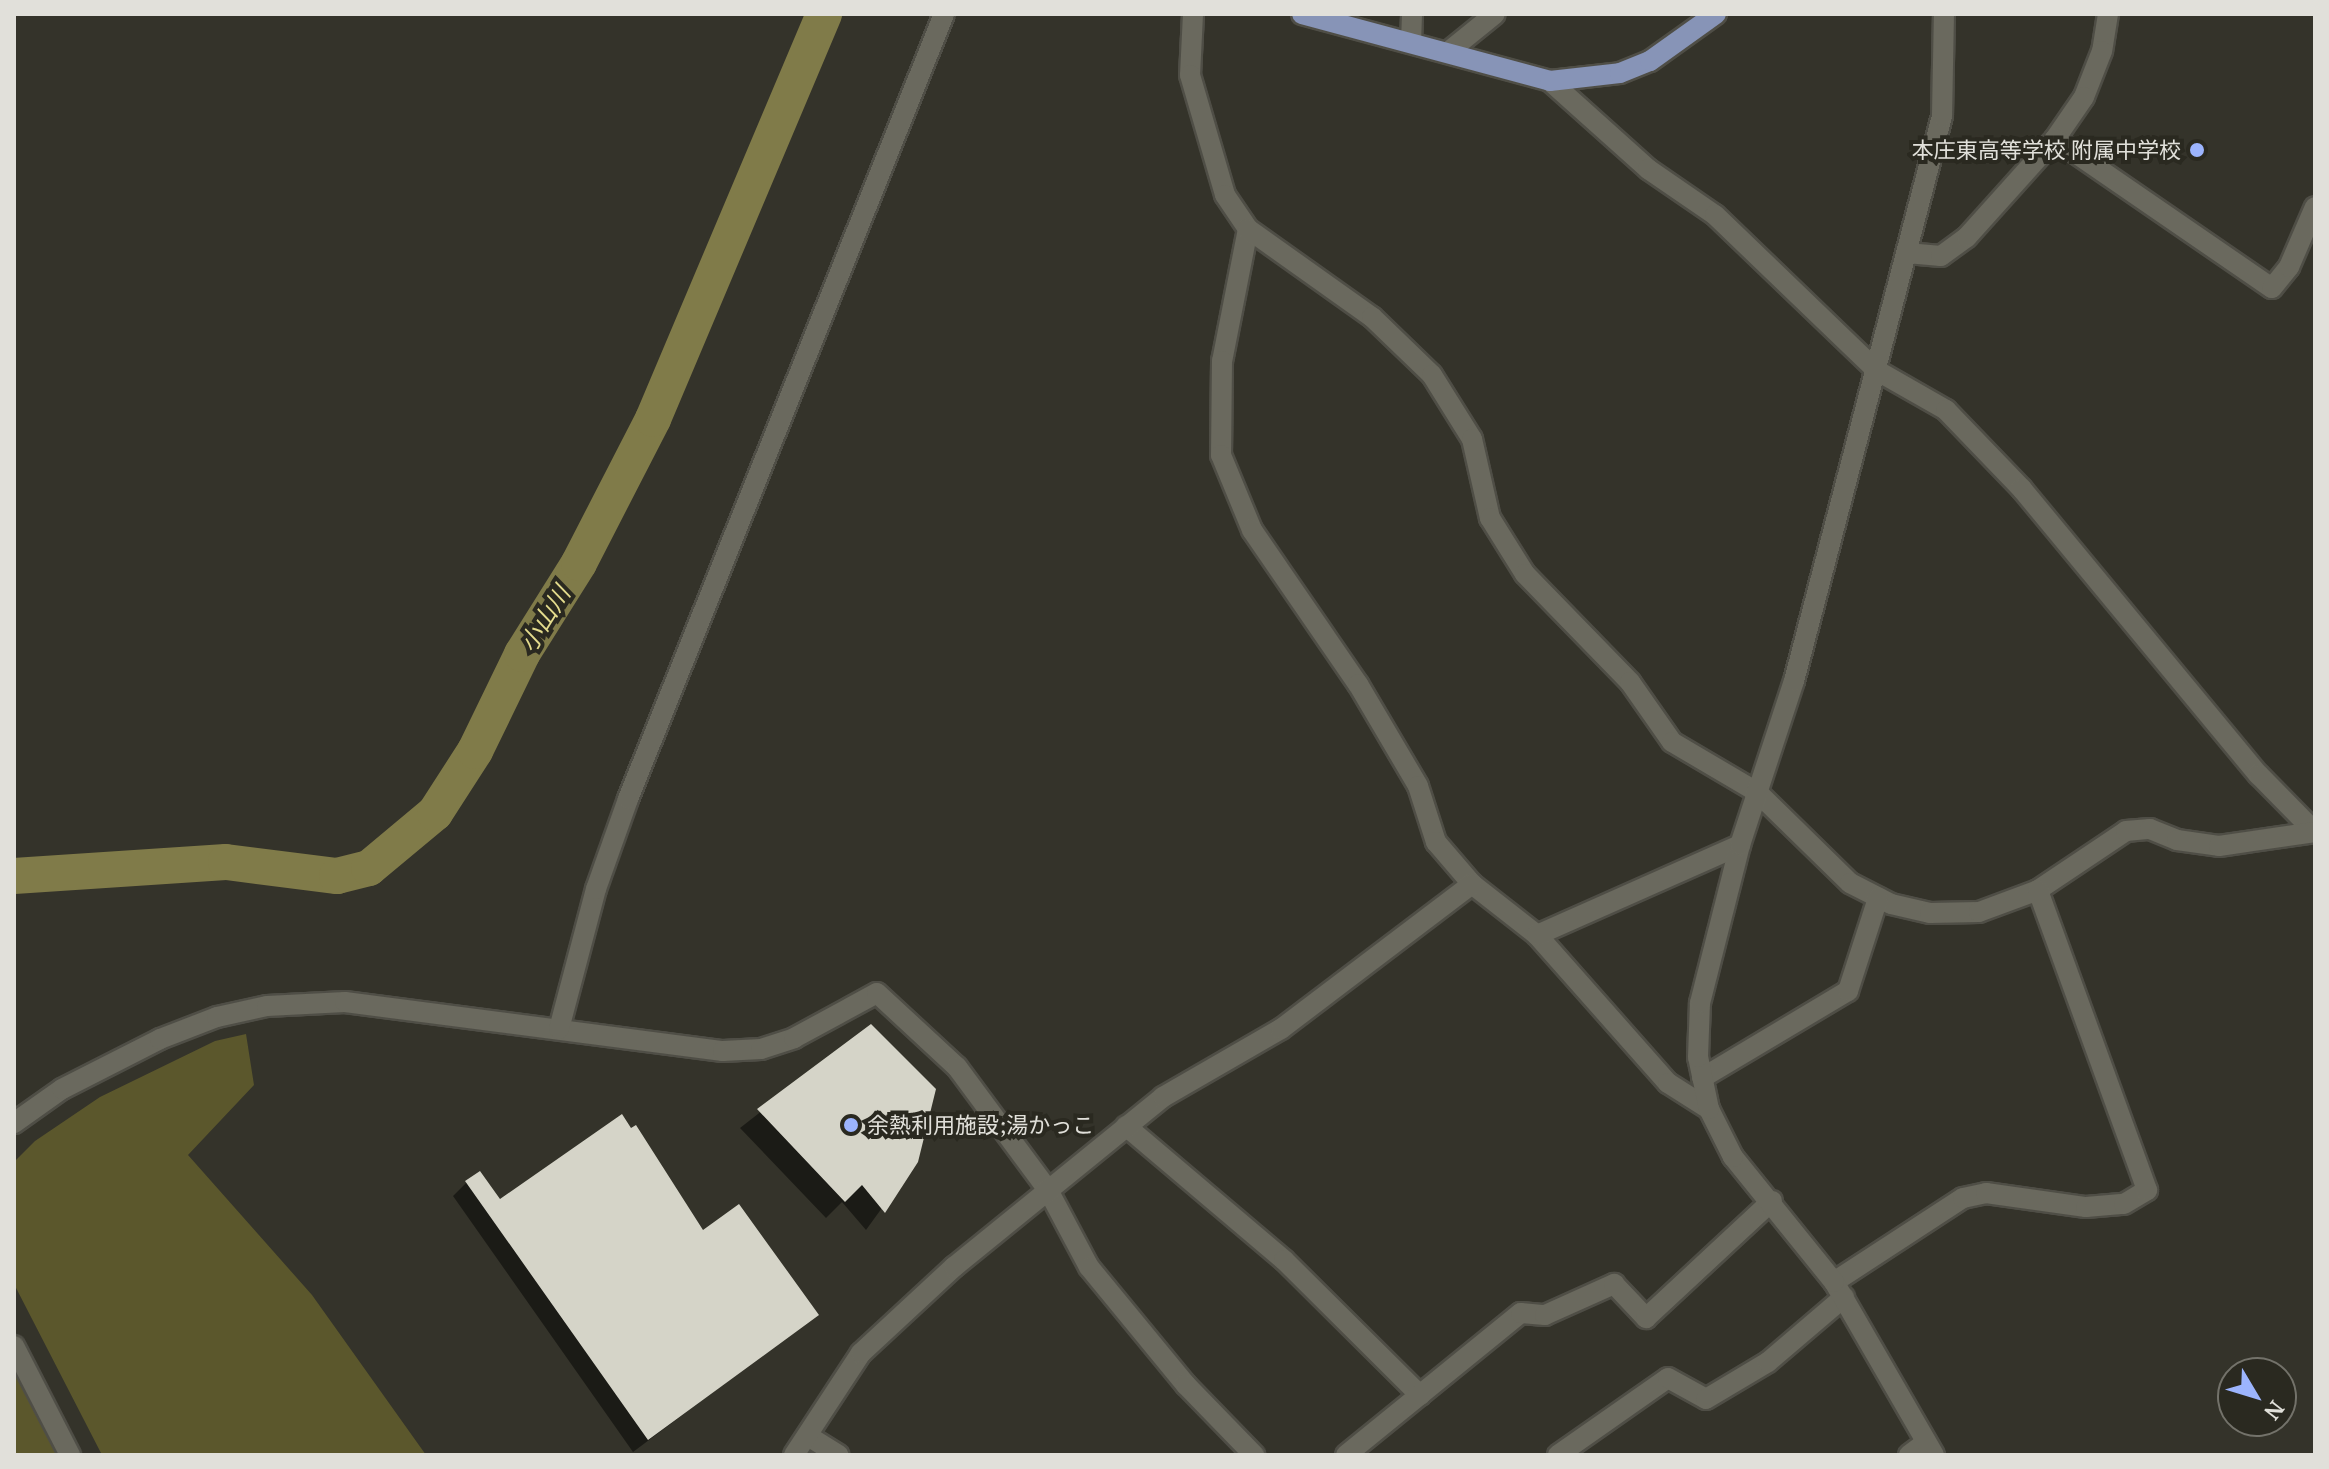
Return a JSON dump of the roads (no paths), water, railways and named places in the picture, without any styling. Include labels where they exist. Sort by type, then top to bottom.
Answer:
[{"type":"main road","points":[[1302,14],[1550,81],[1589,79],[1630,69],[1716,14]]},
{"type":"street","points":[[559,1029],[596,889],[632,786],[944,14]]},
{"type":"street","points":[[1193,14],[1190,75],[1225,195],[1248,229],[1372,317],[1432,375],[1472,439],[1490,518],[1525,574],[1630,682],[1672,742],[1757,792],[1850,883],[1878,898],[1930,913],[1979,912],[2038,890],[2126,831],[2150,829],[2177,840],[2219,846],[2315,832]]},
{"type":"street","points":[[1411,43],[1412,14]]},
{"type":"street","points":[[1448,52],[1495,14]]},
{"type":"street","points":[[1909,1455],[1930,1448],[1839,1290],[1772,1201],[1733,1157],[1709,1109],[1698,1057],[1700,1003],[1740,845],[1794,681],[1942,116],[1944,14]]},
{"type":"street","points":[[1907,253],[1941,256],[1967,237],[2055,139],[2084,97],[2102,51],[2108,14]]},
{"type":"street","points":[[1550,81],[1648,169],[1715,215],[1876,370],[1946,410],[2011,478],[2259,775],[2315,832]]},
{"type":"street","points":[[2055,139],[2272,288],[2289,267],[2315,207]]},
{"type":"street","points":[[1248,229],[1222,361],[1221,455],[1252,530],[1358,684],[1418,786],[1436,842],[1472,884],[1537,935],[1668,1083],[1709,1109]]},
{"type":"street","points":[[1537,935],[1740,845]]},
{"type":"street","points":[[794,1455],[861,1353],[1048,1190],[1186,1082],[1281,1029],[1472,884]]},
{"type":"street","points":[[1558,1455],[1668,1378],[1706,1399],[1768,1362],[1839,1290],[1963,1198],[1986,1193],[2086,1207],[2124,1204],[2147,1190],[2038,890]]},
{"type":"street","points":[[1702,1078],[1848,991],[1878,898]]},
{"type":"street","points":[[14,1123],[62,1089],[136,1050],[217,1017],[267,1006],[345,1002],[559,1029],[651,1045],[761,1049],[794,1038],[877,993],[951,1060],[1048,1190],[1089,1267],[1186,1385],[1254,1455]]},
{"type":"street","points":[[1126,1126],[1284,1260],[1420,1395]]},
{"type":"street","points":[[1346,1455],[1521,1313],[1545,1315],[1614,1284],[1646,1318],[1772,1201]]},
{"type":"street","points":[[14,1346],[70,1455]]},
{"type":"street","points":[[808,1436],[838,1455]]},
{"type":"waterway","name":"小山川","points":[[14,876],[226,862],[337,876],[369,868],[435,813],[475,751],[522,654],[579,563],[653,419],[824,14]]},
{"type":"place","name":"本庄東高等学校 附属中学校","points":[[2197,150]]},
{"type":"place","name":"余熱利用施設;湯かっこ","points":[[851,1125]]}]
